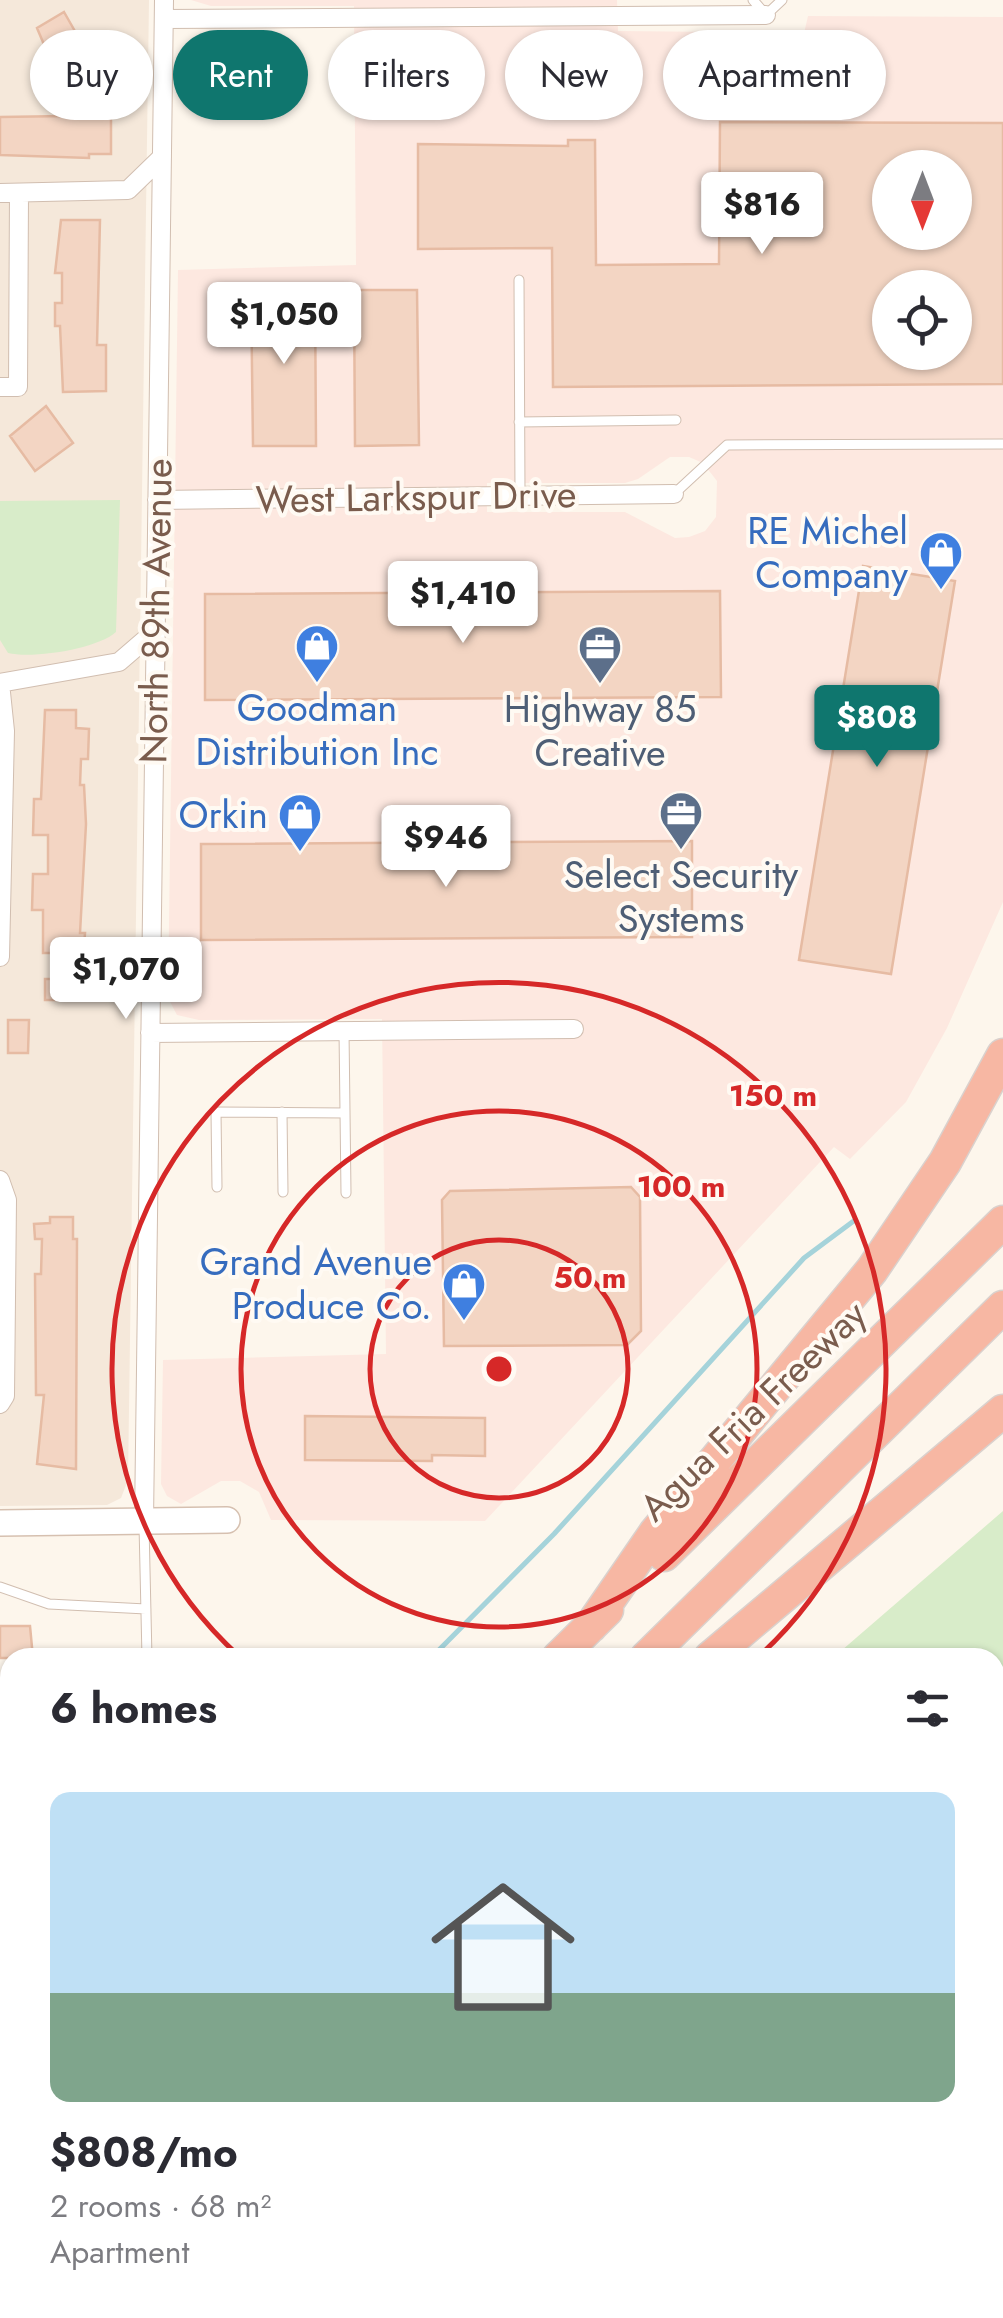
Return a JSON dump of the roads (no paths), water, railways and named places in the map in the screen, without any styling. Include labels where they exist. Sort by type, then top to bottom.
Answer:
[{"type":"highway","points":[[591,1626],[655,1533],[872,1270],[944,1162],[1003,1055]]},
{"type":"highway","name":"Agua Fria Freeway","points":[[568,1648],[1003,1222]]},
{"type":"highway","points":[[656,1648],[1003,1307]]},
{"type":"highway","points":[[722,1648],[1003,1410]]},
{"type":"street","points":[[164,10],[612,8],[766,16]]},
{"type":"street","name":"North 89th Avenue","points":[[144,1521],[164,10]]},
{"type":"street","points":[[9,387],[9,193],[128,190],[162,157]]},
{"type":"street","name":"West Larkspur Drive","points":[[157,500],[674,494]]},
{"type":"street","points":[[0,957],[5,731],[0,683],[119,662],[156,631]]},
{"type":"street","points":[[150,1033],[574,1028]]},
{"type":"street","points":[[0,1404],[5,1396],[7,1200],[1,1181]]},
{"type":"street","points":[[0,1524],[227,1520]]},
{"type":"lane","points":[[753,0],[766,16],[782,0]]},
{"type":"lane","points":[[518,280],[520,494]]},
{"type":"lane","points":[[519,422],[676,420]]},
{"type":"lane","points":[[674,494],[727,445],[1003,444]]},
{"type":"lane","points":[[344,1031],[346,1193]]},
{"type":"lane","points":[[217,1188],[216,1112],[345,1112]]},
{"type":"lane","points":[[282,1112],[283,1192]]},
{"type":"lane","points":[[144,1521],[148,1648]]},
{"type":"lane","points":[[0,1586],[49,1604],[146,1609]]},
{"type":"waterway","points":[[441,1648],[554,1534],[804,1258],[855,1220]]},
{"type":"place","name":"RE Michel Company","points":[[941,591]]},
{"type":"place","name":"Goodman Distribution Inc","points":[[317,684]]},
{"type":"place","name":"Highway 85 Creative","points":[[600,685]]},
{"type":"place","name":"Select Security Systems","points":[[681,851]]},
{"type":"place","name":"Orkin","points":[[300,853]]},
{"type":"place","name":"Grand Avenue Produce Co.","points":[[464,1322]]}]
